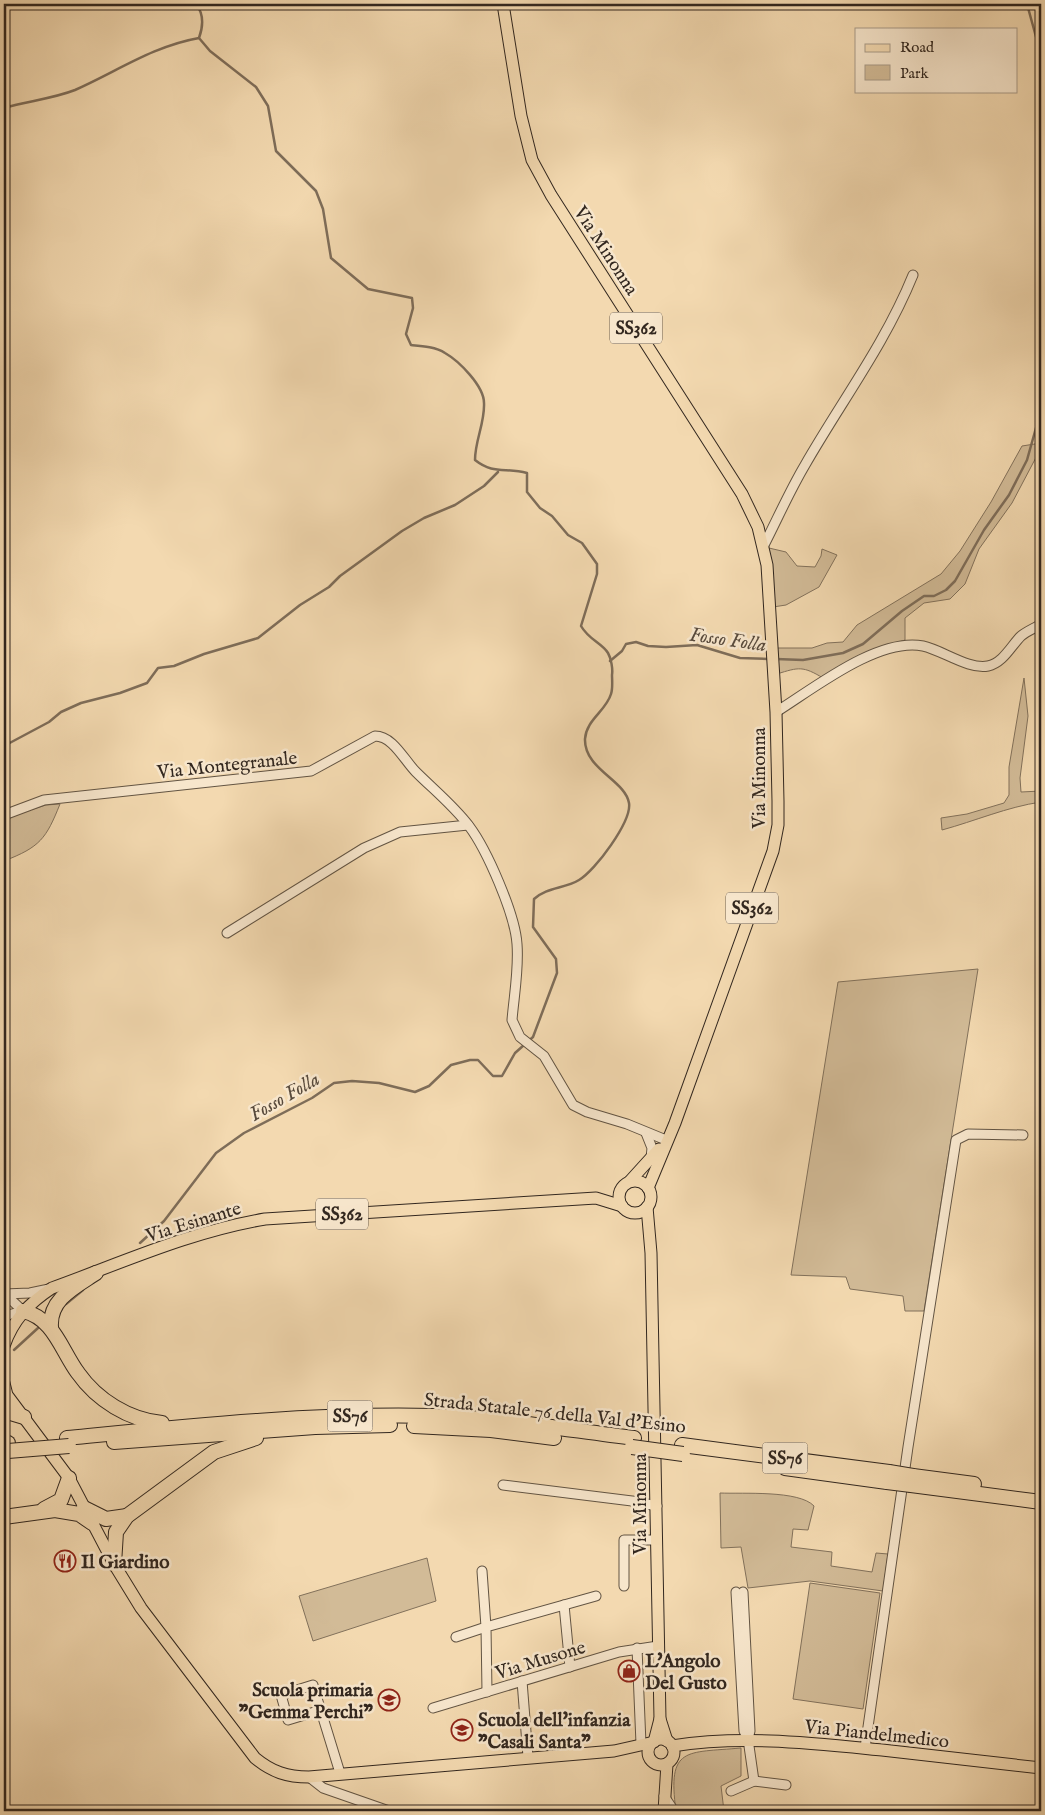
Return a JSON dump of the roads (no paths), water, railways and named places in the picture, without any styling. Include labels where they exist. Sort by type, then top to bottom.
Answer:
[{"type":"highway","points":[[51,1327],[50,1316],[56,1303],[65,1293],[96,1273]]},
{"type":"highway","points":[[23,1312],[33,1314],[51,1327],[79,1375],[112,1405],[125,1414],[150,1422],[190,1426]]},
{"type":"highway","points":[[4,1411],[24,1417]]},
{"type":"highway","name":"Strada Statale 76 della Val d'Esino","points":[[68,1442],[190,1426],[317,1416],[436,1416],[491,1420],[633,1443]]},
{"type":"highway","points":[[114,1564],[116,1532],[126,1516],[200,1461],[229,1446],[289,1432],[380,1425]]},
{"type":"highway","name":"Strada Statale 76 della Val d'Esino","points":[[6,1447],[315,1427],[380,1425],[491,1430],[633,1443],[912,1480],[1041,1492]]},
{"type":"highway","points":[[41,1510],[61,1500],[69,1478]]},
{"type":"highway","name":"Strada Statale 76 della Val d'Esino","points":[[912,1480],[1041,1502]]},
{"type":"highway","points":[[84,1508],[106,1519],[126,1516]]},
{"type":"highway","points":[[4,1517],[41,1510],[55,1510],[79,1514],[92,1523]]},
{"type":"main road","name":"Via Minonna","points":[[503,4],[521,116],[532,160],[551,195],[742,494],[758,527],[767,565],[776,712],[778,825],[773,851],[648,1188]]},
{"type":"main road","name":"Via Minonna","points":[[626,1183],[666,1140]]},
{"type":"main road","points":[[622,1206],[618,1198],[626,1183],[640,1182],[648,1188]]},
{"type":"main road","name":"Via Esinante","points":[[596,1198],[626,1183]]},
{"type":"main road","name":"SS362","points":[[647,1207],[651,1198],[648,1188]]},
{"type":"main road","name":"Via Esinante","points":[[23,1312],[34,1299],[52,1288],[190,1236],[226,1226],[265,1219],[596,1198],[622,1206]]},
{"type":"main road","name":"SS362","points":[[622,1206],[632,1213]]},
{"type":"main road","name":"Via Minonna","points":[[647,1207],[651,1253],[660,1719],[670,1752],[664,1796],[664,1811]]},
{"type":"main road","points":[[632,1213],[647,1207]]},
{"type":"main road","points":[[632,1213],[648,1229]]},
{"type":"main road","name":"SS362","points":[[4,1346],[12,1326],[23,1312]]},
{"type":"main road","points":[[4,1383],[7,1395],[69,1478],[114,1564],[141,1608],[255,1758],[278,1773],[310,1777],[614,1751],[635,1752],[653,1762],[670,1752],[660,1740],[614,1751]]},
{"type":"main road","name":"Via Minonna","points":[[660,1719],[654,1742],[648,1750],[664,1796]]},
{"type":"main road","name":"Via Piandelmedico","points":[[670,1752],[709,1740],[748,1739],[865,1748],[1041,1768]]},
{"type":"street","points":[[763,547],[806,463],[876,351],[903,301],[913,276]]},
{"type":"street","points":[[776,712],[866,657],[885,648],[922,646],[973,665],[987,667],[997,662],[1023,634],[1041,624]]},
{"type":"street","name":"Via Montegranale","points":[[4,815],[44,800],[311,771],[375,736],[381,736],[389,740],[468,825],[480,843],[513,920],[517,945],[512,1020],[516,1031],[544,1056],[573,1105],[587,1112],[627,1124],[666,1140]]},
{"type":"street","points":[[227,933],[364,848],[381,840],[400,832],[468,825]]},
{"type":"street","points":[[646,1133],[652,1148],[651,1158]]},
{"type":"street","points":[[865,1748],[908,1447],[956,1140],[968,1134],[1023,1135]]},
{"type":"street","points":[[5,1294],[52,1288]]},
{"type":"street","points":[[5,1294],[23,1312]]},
{"type":"street","points":[[4,1314],[23,1312]]},
{"type":"street","points":[[502,1485],[632,1501],[657,1506]]},
{"type":"street","points":[[624,1586],[624,1540],[657,1540]]},
{"type":"street","points":[[482,1571],[486,1627],[487,1692]]},
{"type":"street","points":[[740,1592],[750,1731],[748,1739],[754,1781]]},
{"type":"street","points":[[456,1637],[596,1596]]},
{"type":"street","points":[[564,1605],[570,1667]]},
{"type":"street","name":"Via Musone","points":[[433,1708],[637,1648],[658,1646]]},
{"type":"street","points":[[637,1648],[641,1744]]},
{"type":"street","points":[[522,1681],[528,1757]]},
{"type":"street","points":[[321,1710],[288,1720],[281,1694],[313,1685],[321,1710],[340,1773]]},
{"type":"street","points":[[310,1777],[323,1788],[390,1811]]},
{"type":"street","points":[[731,1791],[754,1781],[786,1785]]},
{"type":"street","points":[[664,1796],[674,1811]]},
{"type":"waterway","name":"Fosso Folla","points":[[140,1243],[164,1221],[216,1153],[244,1133],[312,1098],[334,1083],[352,1081],[379,1083],[415,1092],[429,1086],[451,1065],[470,1060],[478,1060],[493,1076],[502,1076],[515,1053],[533,1037],[557,973],[556,959],[533,927],[534,899],[544,892],[579,880],[594,867],[619,833],[625,821],[629,803],[626,795],[597,766],[586,749],[586,732],[592,721],[605,706],[612,687],[612,667],[608,653],[581,626],[597,574],[597,564],[582,543],[568,535],[552,516],[540,508],[527,492],[527,473],[488,468],[475,460],[484,410],[483,396],[480,389],[470,375],[445,353],[433,348],[411,345],[406,334],[413,308],[412,298],[368,289],[331,258],[323,209],[316,191],[276,151],[268,106],[256,87],[210,51],[199,38],[202,21],[196,4]]},
{"type":"waterway","points":[[1027,4],[1041,55]]},
{"type":"waterway","points":[[4,108],[75,90],[150,53],[199,38]]},
{"type":"waterway","name":"Fosso Folla","points":[[776,659],[803,660],[843,653],[863,644],[902,611],[924,596],[934,596],[946,590],[955,581],[984,530],[1009,495],[1027,460],[1041,410]]},
{"type":"waterway","points":[[4,746],[49,722],[61,712],[81,703],[120,693],[147,683],[158,668],[174,666],[204,654],[258,638],[402,531],[424,518],[455,505],[484,486],[498,472]]},
{"type":"waterway","name":"Fosso Folla","points":[[610,661],[622,651],[626,644],[636,642],[648,646],[666,647],[697,645],[740,658],[770,659]]},
{"type":"waterway","points":[[66,1304],[83,1290]]},
{"type":"waterway","points":[[14,1350],[38,1328]]},
{"type":"place","name":"Il Giardino","points":[[65,1561]]},
{"type":"place","name":"L'Angolo Del Gusto","points":[[629,1671]]},
{"type":"place","name":"Scuola primaria \"Gemma Perchi\"","points":[[389,1700]]},
{"type":"place","name":"Scuola dell'infanzia \"Casali Santa\"","points":[[462,1730]]}]
